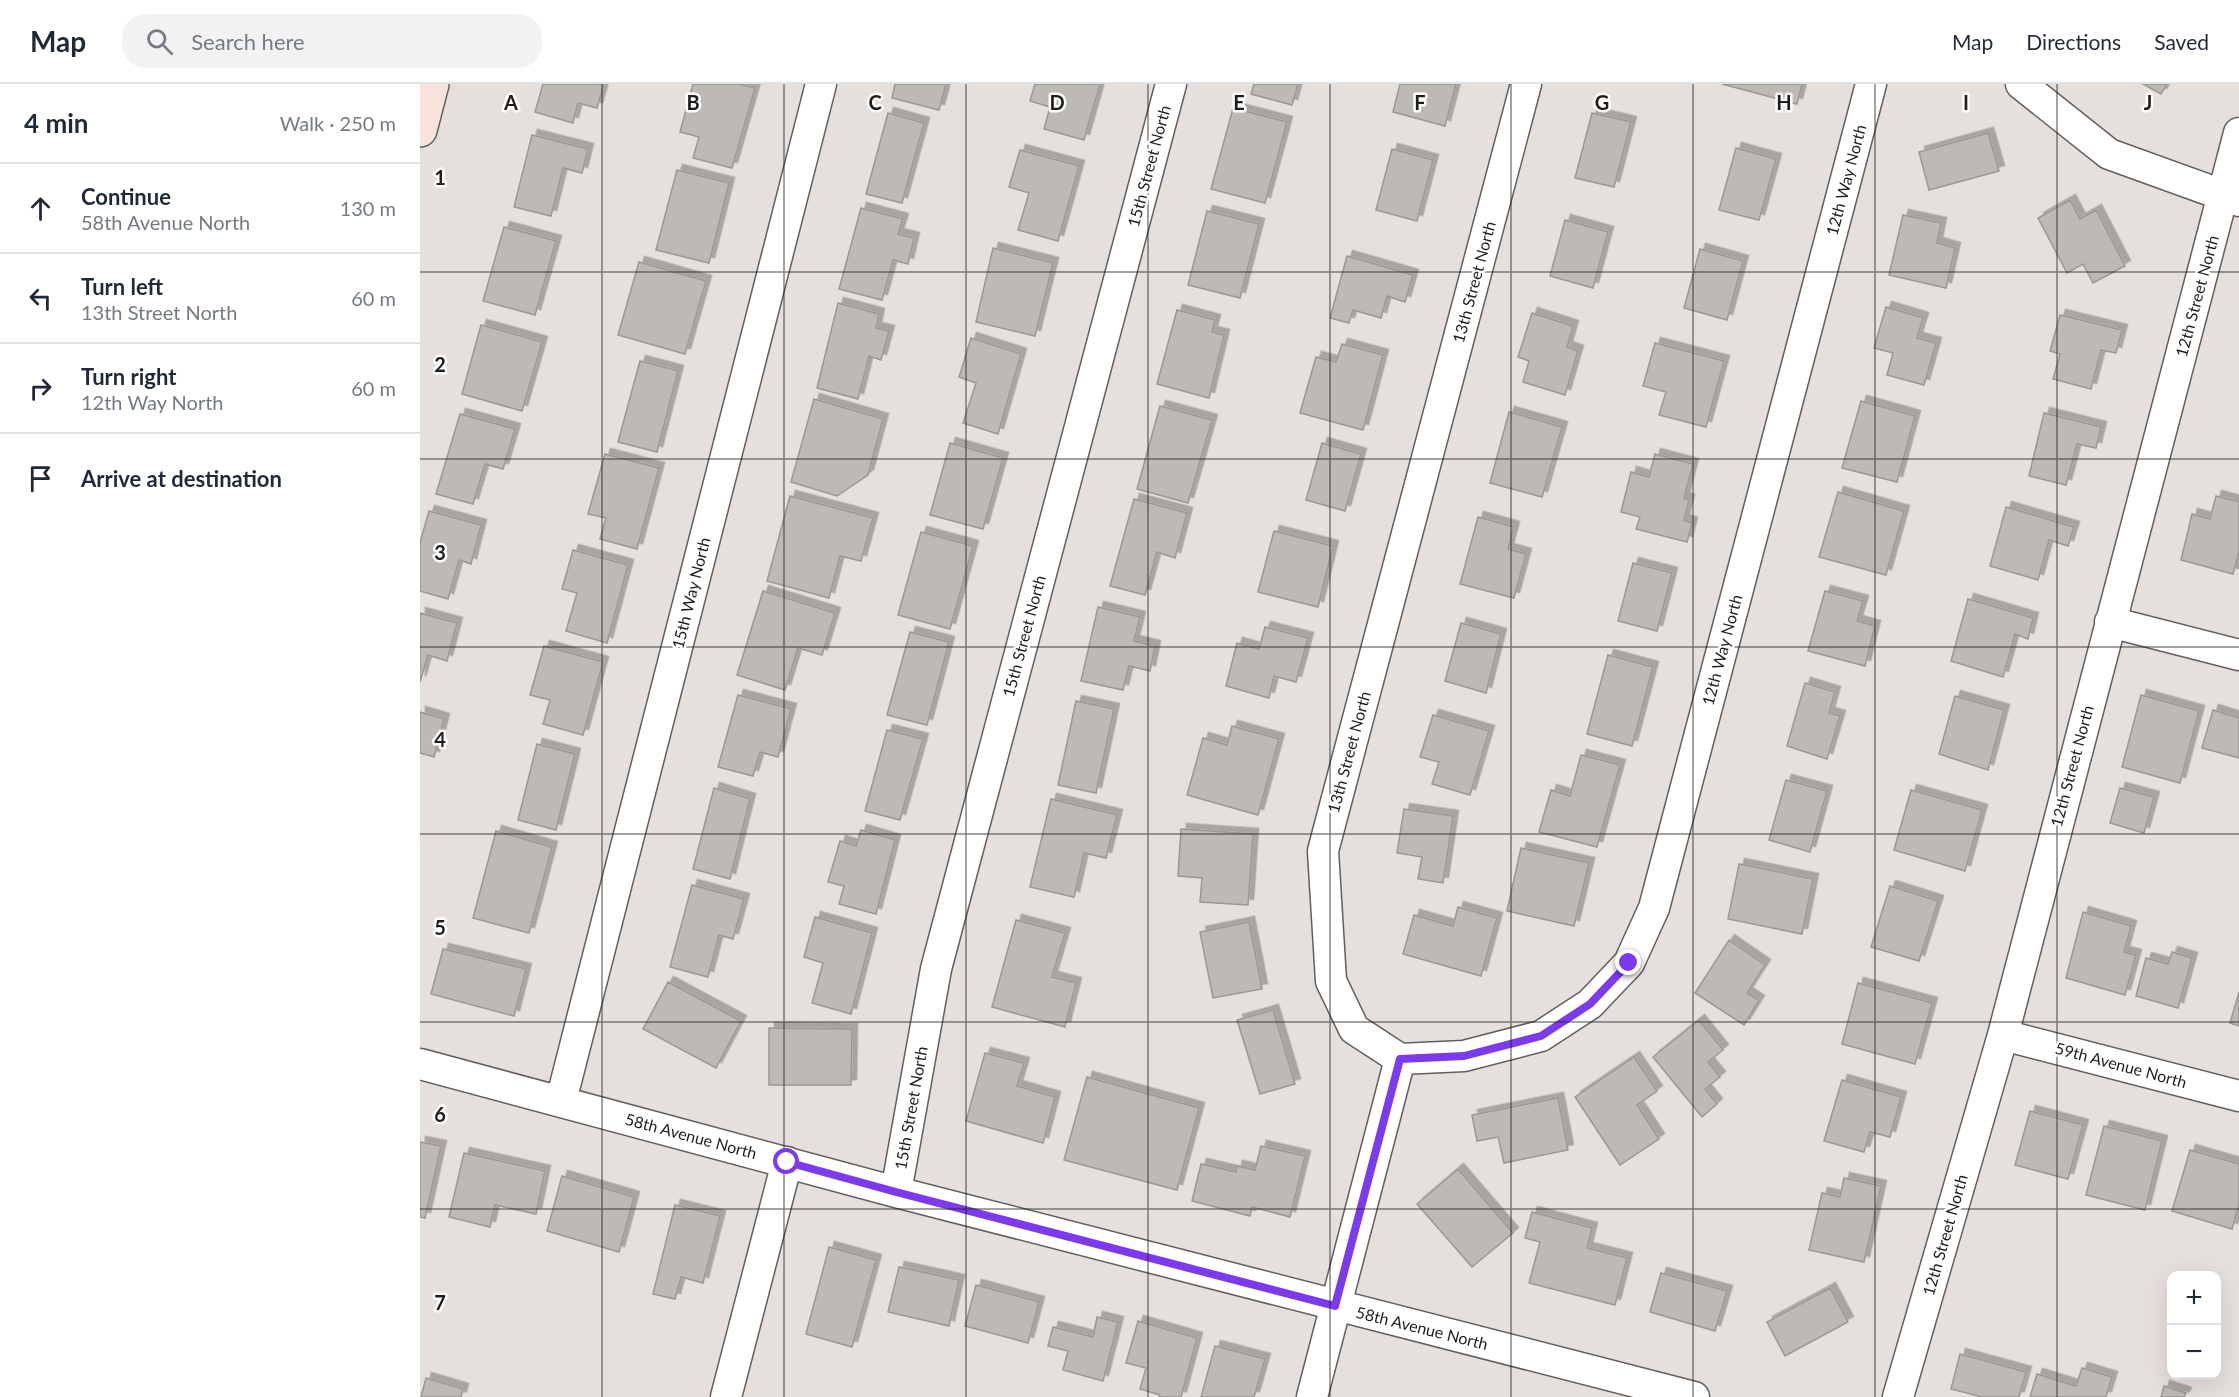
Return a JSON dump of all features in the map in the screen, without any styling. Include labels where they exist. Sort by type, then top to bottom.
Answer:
[{"type":"street","points":[[420,130],[432,84]]},
{"type":"street","name":"15th Way North","points":[[561,1101],[821,84]]},
{"type":"street","name":"15th Street North","points":[[896,1192],[936,969],[1171,84]]},
{"type":"street","name":"13th Street North","points":[[1400,1059],[1354,1029],[1331,981],[1323,851],[1526,84]]},
{"type":"street","name":"12th Way North","points":[[1400,1059],[1464,1056],[1541,1036],[1590,1004],[1629,963],[1654,908],[1872,84]]},
{"type":"street","points":[[2021,84],[2109,154],[2231,199]]},
{"type":"street","name":"12th Street North","points":[[1898,1397],[2003,1035],[2110,622],[2231,199],[2239,133]]},
{"type":"street","points":[[2110,622],[2239,655]]},
{"type":"street","name":"59th Avenue North","points":[[2003,1035],[2239,1096]]},
{"type":"street","points":[[1312,1397],[1400,1059]]},
{"type":"street","name":"58th Avenue North","points":[[420,1064],[896,1192],[1694,1397]]},
{"type":"street","points":[[726,1397],[787,1162]]},
{"type":"building","points":[[543,84],[604,84],[597,108],[578,103],[573,123],[535,112]]},
{"type":"building","points":[[693,84],[739,84],[755,88],[732,168],[693,158],[699,137],[680,132]]},
{"type":"building","points":[[895,84],[946,84],[939,110],[892,98]]},
{"type":"building","points":[[1035,84],[1100,84],[1084,140],[1044,129],[1050,107],[1030,101]]},
{"type":"building","points":[[1254,84],[1298,84],[1292,105],[1251,94]]},
{"type":"building","points":[[1400,84],[1456,84],[1445,126],[1393,112]]},
{"type":"building","points":[[1722,84],[1802,84],[1797,104]]},
{"type":"building","points":[[2143,84],[2167,84],[2161,94]]},
{"type":"building","points":[[1233,108],[1287,122],[1265,203],[1211,189]]},
{"type":"building","points":[[888,113],[924,123],[902,203],[866,194]]},
{"type":"building","points":[[1592,113],[1631,122],[1614,187],[1575,178]]},
{"type":"building","points":[[1988,133],[1999,171],[1929,190],[1919,152]]},
{"type":"building","points":[[532,135],[588,149],[582,173],[563,168],[551,216],[514,207]]},
{"type":"building","points":[[1736,148],[1776,159],[1759,220],[1719,210]]},
{"type":"building","points":[[1392,149],[1433,160],[1417,221],[1376,210]]},
{"type":"building","points":[[1020,150],[1079,166],[1058,241],[1018,230],[1029,193],[1009,187]]},
{"type":"building","points":[[677,170],[729,183],[709,263],[656,250]]},
{"type":"building","points":[[2070,200],[2080,219],[2096,210],[2125,266],[2093,283],[2083,264],[2067,273],[2038,218]]},
{"type":"building","points":[[861,208],[903,219],[898,234],[914,238],[908,264],[893,260],[882,300],[839,289]]},
{"type":"building","points":[[1207,211],[1259,224],[1240,298],[1188,285]]},
{"type":"building","points":[[1903,215],[1941,223],[1937,243],[1955,248],[1946,288],[1889,275]]},
{"type":"building","points":[[1565,220],[1608,232],[1593,288],[1550,276]]},
{"type":"building","points":[[504,227],[556,241],[535,315],[483,301]]},
{"type":"building","points":[[993,248],[1053,263],[1035,336],[976,322]]},
{"type":"building","points":[[1700,249],[1743,261],[1727,320],[1684,308]]},
{"type":"building","points":[[1347,256],[1413,275],[1405,302],[1387,296],[1381,318],[1353,310],[1349,323],[1330,318]]},
{"type":"building","points":[[639,262],[706,281],[685,354],[618,335]]},
{"type":"building","points":[[838,303],[879,314],[876,328],[889,331],[881,360],[869,356],[858,399],[817,388]]},
{"type":"building","points":[[1886,307],[1923,318],[1917,338],[1936,343],[1924,385],[1887,375],[1893,353],[1874,348]]},
{"type":"building","points":[[1177,310],[1215,320],[1212,332],[1224,335],[1209,398],[1157,384]]},
{"type":"building","points":[[1532,313],[1573,326],[1567,347],[1578,351],[1565,395],[1523,382],[1529,361],[1518,357]]},
{"type":"building","points":[[2060,315],[2122,330],[2116,353],[2101,350],[2091,389],[2053,379],[2060,354],[2050,351]]},
{"type":"building","points":[[481,325],[542,342],[522,411],[462,394]]},
{"type":"building","points":[[971,338],[1021,354],[998,434],[963,423],[976,383],[959,377]]},
{"type":"building","points":[[1655,343],[1724,361],[1706,427],[1659,415],[1666,392],[1643,386]]},
{"type":"building","points":[[1342,344],[1383,355],[1363,430],[1300,413],[1316,357],[1336,362]]},
{"type":"building","points":[[640,361],[678,371],[657,452],[618,442]]},
{"type":"building","points":[[814,399],[883,419],[868,475],[837,496],[791,482]]},
{"type":"building","points":[[1861,401],[1915,416],[1897,482],[1842,468]]},
{"type":"building","points":[[1160,406],[1212,420],[1188,503],[1137,489]]},
{"type":"building","points":[[1509,412],[1562,427],[1542,497],[1490,483]]},
{"type":"building","points":[[2044,413],[2101,427],[2096,448],[2077,444],[2066,485],[2029,476]]},
{"type":"building","points":[[460,414],[515,429],[503,469],[485,464],[473,504],[436,494]]},
{"type":"building","points":[[950,443],[1003,458],[983,529],[930,515]]},
{"type":"building","points":[[1322,443],[1361,454],[1345,511],[1306,500]]},
{"type":"building","points":[[605,454],[659,468],[637,549],[600,539],[606,518],[588,514]]},
{"type":"building","points":[[1655,454],[1693,464],[1684,498],[1689,500],[1684,520],[1692,523],[1687,542],[1636,529],[1640,517],[1621,512],[1631,472],[1649,477]]},
{"type":"building","points":[[1838,492],[1904,511],[1886,575],[1819,557]]},
{"type":"building","points":[[790,496],[873,518],[861,561],[840,556],[829,598],[767,581]]},
{"type":"building","points":[[2216,496],[2239,502],[2239,552],[2233,574],[2181,560],[2192,514],[2210,519]]},
{"type":"building","points":[[1134,499],[1187,513],[1175,558],[1157,552],[1145,595],[1110,586]]},
{"type":"building","points":[[2006,507],[2074,527],[2068,546],[2049,540],[2038,580],[1990,566]]},
{"type":"building","points":[[429,511],[481,525],[471,564],[459,560],[448,599],[420,591],[420,543]]},
{"type":"building","points":[[1478,517],[1514,527],[1508,549],[1526,554],[1514,598],[1460,584]]},
{"type":"building","points":[[1274,531],[1333,546],[1318,607],[1258,592]]},
{"type":"building","points":[[921,532],[973,546],[950,629],[898,615]]},
{"type":"building","points":[[573,550],[628,565],[607,643],[566,631],[577,593],[562,589]]},
{"type":"building","points":[[1633,563],[1672,573],[1657,631],[1618,621]]},
{"type":"building","points":[[763,591],[835,613],[822,655],[798,648],[785,690],[737,675]]},
{"type":"building","points":[[1825,591],[1863,601],[1857,621],[1875,626],[1865,666],[1808,651]]},
{"type":"building","points":[[1968,599],[2033,618],[2028,639],[2015,634],[2003,677],[1951,661]]},
{"type":"building","points":[[1098,607],[1140,617],[1134,641],[1155,646],[1150,671],[1129,666],[1123,690],[1081,681]]},
{"type":"building","points":[[420,613],[457,623],[447,661],[428,655],[420,682]]},
{"type":"building","points":[[1461,623],[1501,634],[1486,693],[1445,681]]},
{"type":"building","points":[[1265,627],[1308,638],[1296,682],[1274,676],[1269,698],[1226,686],[1237,643],[1259,649]]},
{"type":"building","points":[[910,632],[949,642],[927,725],[887,715]]},
{"type":"building","points":[[544,646],[603,662],[583,735],[543,724],[550,700],[530,695]]},
{"type":"building","points":[[1608,655],[1653,667],[1632,746],[1587,734]]},
{"type":"building","points":[[1805,683],[1835,692],[1829,713],[1840,716],[1827,759],[1787,746]]},
{"type":"building","points":[[738,695],[791,709],[778,757],[760,752],[753,776],[718,767]]},
{"type":"building","points":[[2141,695],[2199,711],[2180,783],[2122,767]]},
{"type":"building","points":[[1955,696],[2004,710],[1988,770],[1939,754]]},
{"type":"building","points":[[1076,701],[1114,709],[1096,793],[1058,785]]},
{"type":"building","points":[[2213,710],[2239,718],[2239,758],[2202,748]]},
{"type":"building","points":[[420,712],[444,719],[434,757],[420,753]]},
{"type":"building","points":[[1433,715],[1489,731],[1470,795],[1432,784],[1439,762],[1420,757]]},
{"type":"building","points":[[1232,726],[1279,739],[1258,815],[1187,795],[1203,738],[1227,745]]},
{"type":"building","points":[[887,730],[923,739],[900,820],[865,811]]},
{"type":"building","points":[[537,744],[575,754],[556,830],[518,820]]},
{"type":"building","points":[[1581,755],[1620,765],[1597,847],[1539,832],[1551,790],[1570,796]]},
{"type":"building","points":[[1786,780],[1827,791],[1810,852],[1769,840]]},
{"type":"building","points":[[714,788],[750,799],[730,879],[693,869]]},
{"type":"building","points":[[2120,788],[2154,797],[2144,833],[2110,823]]},
{"type":"building","points":[[1911,790],[1982,810],[1965,871],[1894,850]]},
{"type":"building","points":[[1051,799],[1117,815],[1106,858],[1084,853],[1074,897],[1030,887]]},
{"type":"building","points":[[1404,809],[1453,816],[1443,883],[1418,879],[1422,857],[1397,853]]},
{"type":"building","points":[[1181,829],[1253,834],[1248,905],[1200,902],[1202,878],[1178,876]]},
{"type":"building","points":[[861,830],[895,840],[876,914],[839,904],[844,886],[828,882],[840,841],[856,846]]},
{"type":"building","points":[[496,831],[552,847],[529,933],[473,918]]},
{"type":"building","points":[[1521,848],[1589,863],[1574,926],[1507,911]]},
{"type":"building","points":[[1739,864],[1813,879],[1802,934],[1728,919]]},
{"type":"building","points":[[692,885],[744,899],[733,939],[719,935],[708,977],[670,967]]},
{"type":"building","points":[[1890,886],[1938,901],[1919,961],[1871,947]]},
{"type":"building","points":[[1458,907],[1497,918],[1481,976],[1403,954],[1414,915],[1453,926]]},
{"type":"building","points":[[2083,912],[2131,926],[2124,952],[2136,955],[2125,995],[2066,978]]},
{"type":"building","points":[[815,917],[872,933],[851,1014],[812,1003],[823,963],[804,957]]},
{"type":"building","points":[[1016,920],[1065,933],[1052,977],[1076,983],[1065,1027],[992,1007]]},
{"type":"building","points":[[1249,922],[1262,989],[1213,998],[1200,932]]},
{"type":"building","points":[[1729,940],[1765,965],[1747,993],[1759,1001],[1744,1025],[1695,993]]},
{"type":"building","points":[[443,949],[526,969],[514,1016],[431,994]]},
{"type":"building","points":[[2172,952],[2192,958],[2178,1008],[2136,996],[2146,958],[2168,964]]},
{"type":"building","points":[[668,982],[741,1021],[716,1068],[643,1029]]},
{"type":"building","points":[[1858,983],[1932,1003],[1915,1064],[1842,1044]]},
{"type":"building","points":[[2239,992],[2239,1026],[2230,1023]]},
{"type":"building","points":[[1273,1010],[1295,1084],[1260,1094],[1237,1020]]},
{"type":"building","points":[[1699,1020],[1723,1050],[1708,1062],[1720,1077],[1705,1089],[1717,1104],[1702,1117],[1653,1057]]},
{"type":"building","points":[[769,1028],[852,1029],[851,1085],[769,1085]]},
{"type":"building","points":[[985,1053],[1024,1063],[1017,1086],[1055,1097],[1043,1143],[966,1121]]},
{"type":"building","points":[[1634,1057],[1657,1091],[1637,1105],[1659,1139],[1620,1165],[1575,1097]]},
{"type":"building","points":[[1087,1077],[1199,1108],[1177,1190],[1064,1160]]},
{"type":"building","points":[[1842,1080],[1901,1097],[1890,1137],[1870,1132],[1864,1152],[1824,1141]]},
{"type":"building","points":[[1558,1098],[1568,1150],[1504,1163],[1498,1137],[1477,1141],[1472,1115]]},
{"type":"building","points":[[2030,1111],[2083,1125],[2068,1179],[2015,1165]]},
{"type":"building","points":[[2104,1126],[2162,1141],[2145,1210],[2086,1195]]},
{"type":"building","points":[[420,1142],[441,1146],[425,1218],[420,1217]]},
{"type":"building","points":[[1261,1146],[1305,1156],[1290,1217],[1252,1207],[1250,1216],[1192,1201],[1201,1164],[1236,1172],[1237,1166],[1255,1170]]},
{"type":"building","points":[[2190,1150],[2239,1164],[2239,1204],[2232,1229],[2172,1211]]},
{"type":"building","points":[[464,1153],[545,1171],[536,1214],[495,1205],[490,1227],[449,1217]]},
{"type":"building","points":[[1458,1169],[1513,1233],[1472,1267],[1417,1204]]},
{"type":"building","points":[[562,1176],[634,1197],[619,1252],[547,1231]]},
{"type":"building","points":[[1844,1178],[1881,1186],[1864,1262],[1809,1250],[1822,1193],[1840,1197]]},
{"type":"building","points":[[675,1205],[720,1216],[703,1283],[681,1277],[675,1299],[653,1294]]},
{"type":"building","points":[[1532,1212],[1592,1228],[1587,1248],[1627,1258],[1615,1305],[1529,1283],[1540,1242],[1525,1238]]},
{"type":"building","points":[[829,1247],[876,1260],[852,1347],[806,1334]]},
{"type":"building","points":[[899,1267],[959,1280],[949,1326],[888,1312]]},
{"type":"building","points":[[1661,1273],[1727,1291],[1715,1331],[1650,1312]]},
{"type":"building","points":[[976,1285],[1039,1302],[1028,1343],[965,1326]]},
{"type":"building","points":[[1830,1288],[1848,1322],[1785,1356],[1767,1322]]},
{"type":"building","points":[[1097,1317],[1118,1322],[1103,1381],[1063,1370],[1068,1351],[1048,1346],[1053,1327],[1093,1337]]},
{"type":"building","points":[[1138,1321],[1197,1338],[1181,1397],[1159,1397],[1160,1395],[1140,1389],[1146,1368],[1126,1363]]},
{"type":"building","points":[[1215,1346],[1265,1359],[1254,1397],[1201,1397]]},
{"type":"building","points":[[1960,1354],[2026,1372],[2019,1397],[1982,1397],[1951,1389]]},
{"type":"building","points":[[2082,1368],[2112,1377],[2106,1397],[2030,1397],[2037,1374],[2076,1386]]},
{"type":"building","points":[[426,1378],[463,1389],[461,1397],[421,1397]]},
{"type":"building","points":[[2164,1386],[2186,1393],[2184,1397],[2161,1397]]},
{"type":"route","points":[[787,1162],[1335,1306],[1400,1059],[1464,1056],[1541,1036],[1590,1004],[1629,963]]}]
